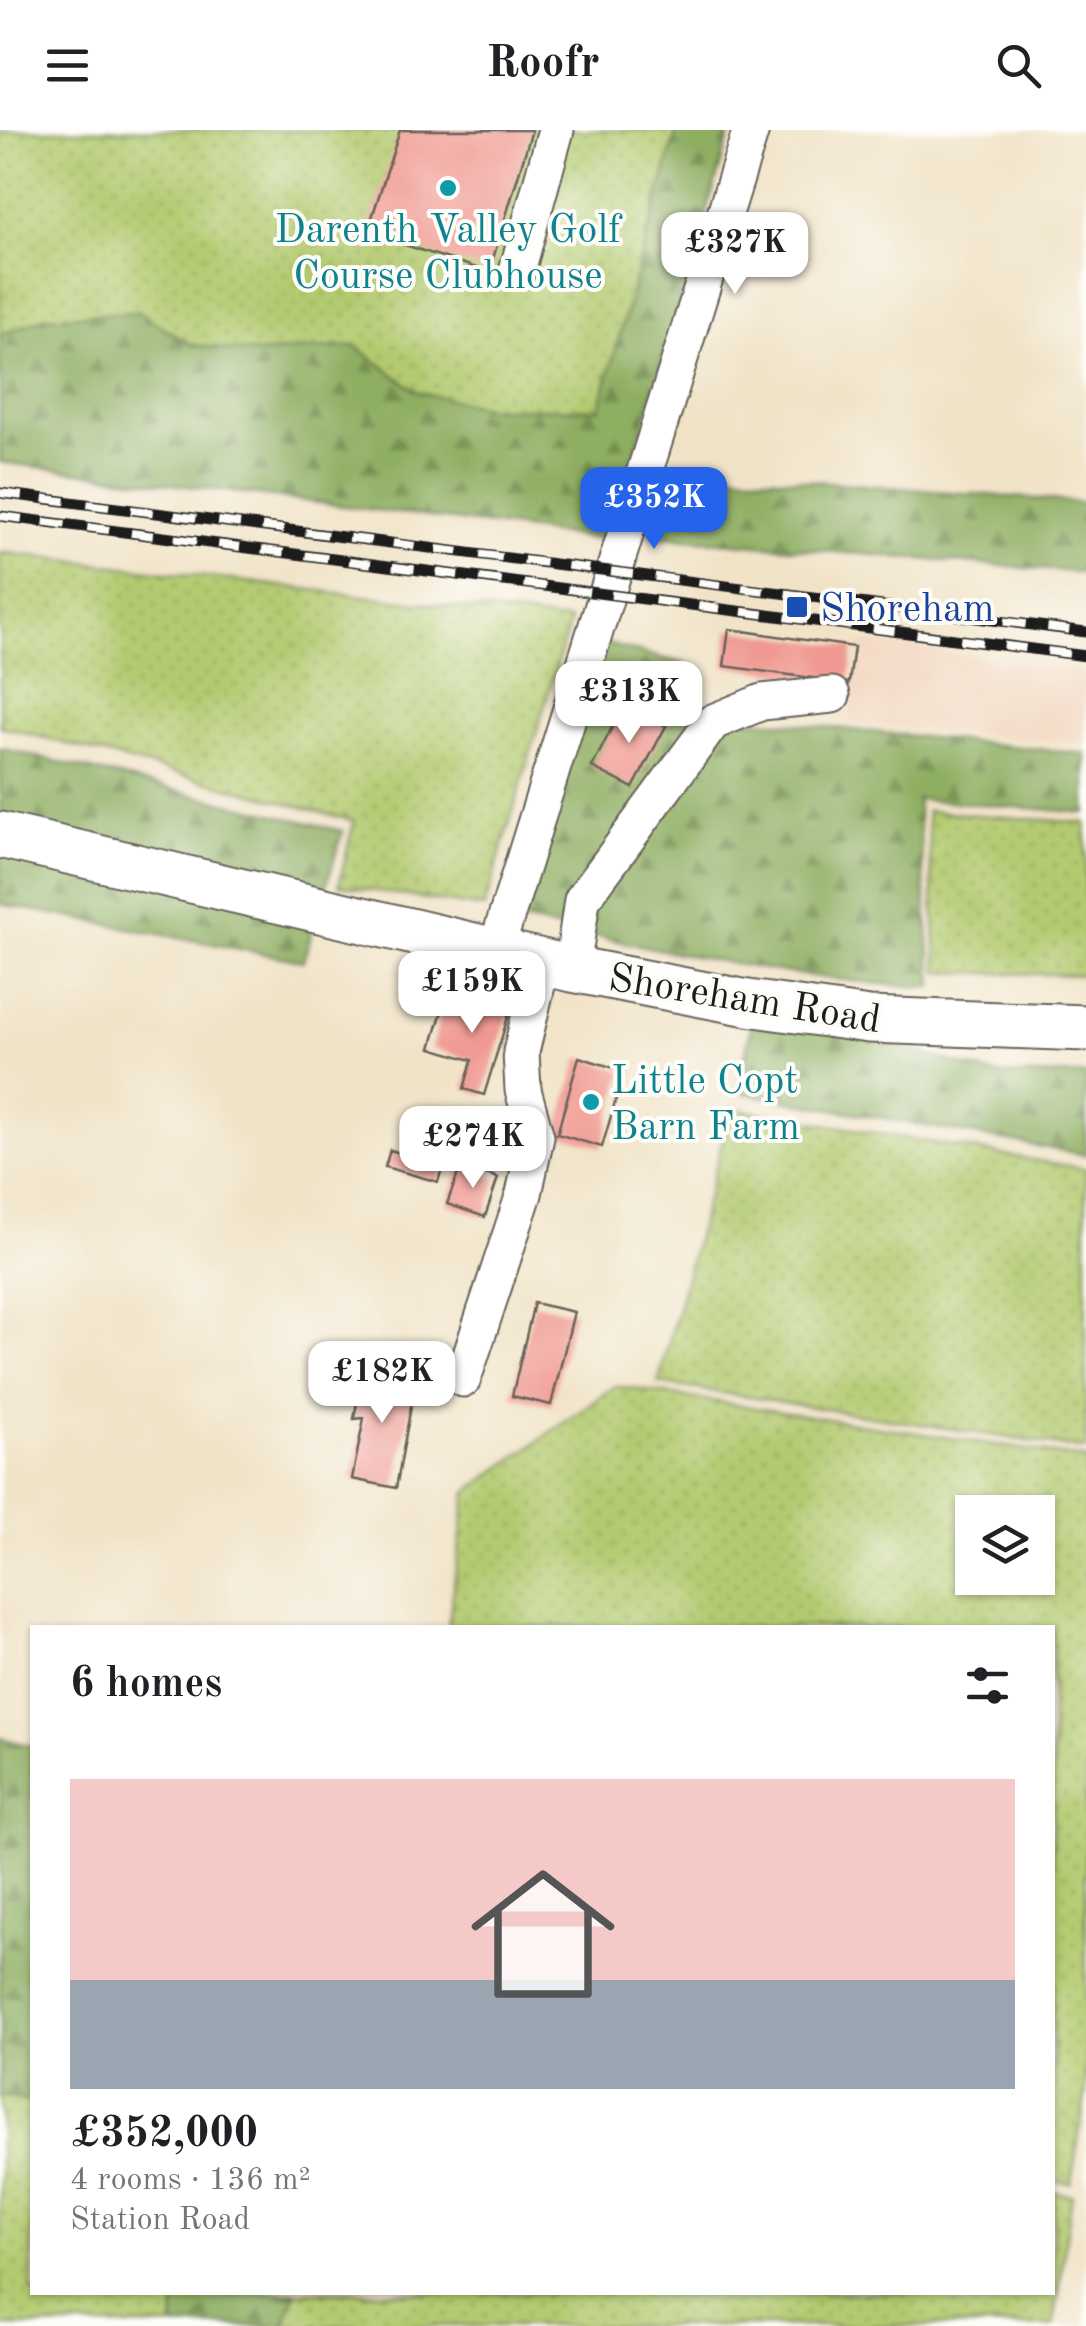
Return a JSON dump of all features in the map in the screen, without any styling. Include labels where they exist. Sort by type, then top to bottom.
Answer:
[{"type":"main road","name":"Shoreham Road","points":[[0,835],[557,964],[748,1004],[869,1020],[1086,1028]]},
{"type":"street","points":[[517,271],[556,130]]},
{"type":"street","points":[[496,950],[751,130]]},
{"type":"street","points":[[463,1379],[524,1194],[536,1137],[523,1090],[521,1052],[582,900],[713,722],[762,702],[832,695]]},
{"type":"shaded area","points":[[860,641],[1086,671],[1086,744],[850,723]]},
{"type":"green space","points":[[0,130],[731,130],[609,540],[0,462]]},
{"type":"green space","points":[[677,130],[731,130],[609,540],[0,462],[0,335],[45,317],[138,312],[192,345],[256,353],[355,346],[418,392],[488,408],[599,409]]},
{"type":"green space","points":[[667,469],[1086,503],[1086,573],[651,536]]},
{"type":"green space","points":[[0,552],[570,621],[484,908],[339,885],[354,821],[0,726]]},
{"type":"green space","points":[[604,643],[686,664],[701,714],[1086,754],[1086,813],[917,799],[933,987],[775,971],[516,920]]},
{"type":"green space","points":[[0,748],[343,831],[303,961],[0,904]]},
{"type":"green space","points":[[927,811],[1086,823],[1086,975],[938,972]]},
{"type":"green space","points":[[753,1015],[866,1037],[997,1075],[1086,1075],[1086,1155],[738,1092]]},
{"type":"green space","points":[[731,1108],[1086,1169],[1086,1450],[658,1383]]},
{"type":"green space","points":[[615,1386],[1086,1459],[1086,2092],[1071,2183],[1055,2180],[1055,1625],[448,1625],[467,1492]]},
{"type":"green space","points":[[0,1738],[30,1746],[30,2102],[0,2096]]},
{"type":"green space","points":[[0,2096],[30,2102],[30,2295],[177,2295],[173,2326],[0,2326]]},
{"type":"green space","points":[[1055,2192],[1072,2195],[1054,2326],[282,2326],[289,2295],[1055,2295]]},
{"type":"green space","points":[[177,2295],[295,2295],[284,2326],[173,2326]]},
{"type":"building","name":"Darenth Valley Golf Course Clubhouse","points":[[400,130],[532,130],[489,272],[367,233]]},
{"type":"building","points":[[729,629],[854,647],[849,683],[724,666]]},
{"type":"building","points":[[624,704],[666,726],[633,788],[592,767]]},
{"type":"building","points":[[448,991],[510,1010],[484,1095],[464,1089],[472,1060],[431,1048]]},
{"type":"building","name":"Little Copt Barn Farm","points":[[579,1057],[624,1071],[602,1147],[557,1134]]},
{"type":"building","points":[[390,1150],[443,1165],[438,1182],[385,1167]]},
{"type":"building","points":[[461,1165],[498,1178],[485,1217],[447,1204]]},
{"type":"building","points":[[534,1303],[574,1312],[551,1405],[512,1396]]},
{"type":"building","points":[[363,1369],[416,1379],[396,1488],[352,1479],[364,1418],[354,1419]]},
{"type":"railway","points":[[0,493],[1086,632]]},
{"type":"railway","points":[[0,516],[1086,656]]},
{"type":"place","name":"Darenth Valley Golf Course Clubhouse","points":[[448,188]]},
{"type":"place","name":"Shoreham","points":[[797,607]]},
{"type":"place","name":"Little Copt Barn Farm","points":[[591,1102]]}]
